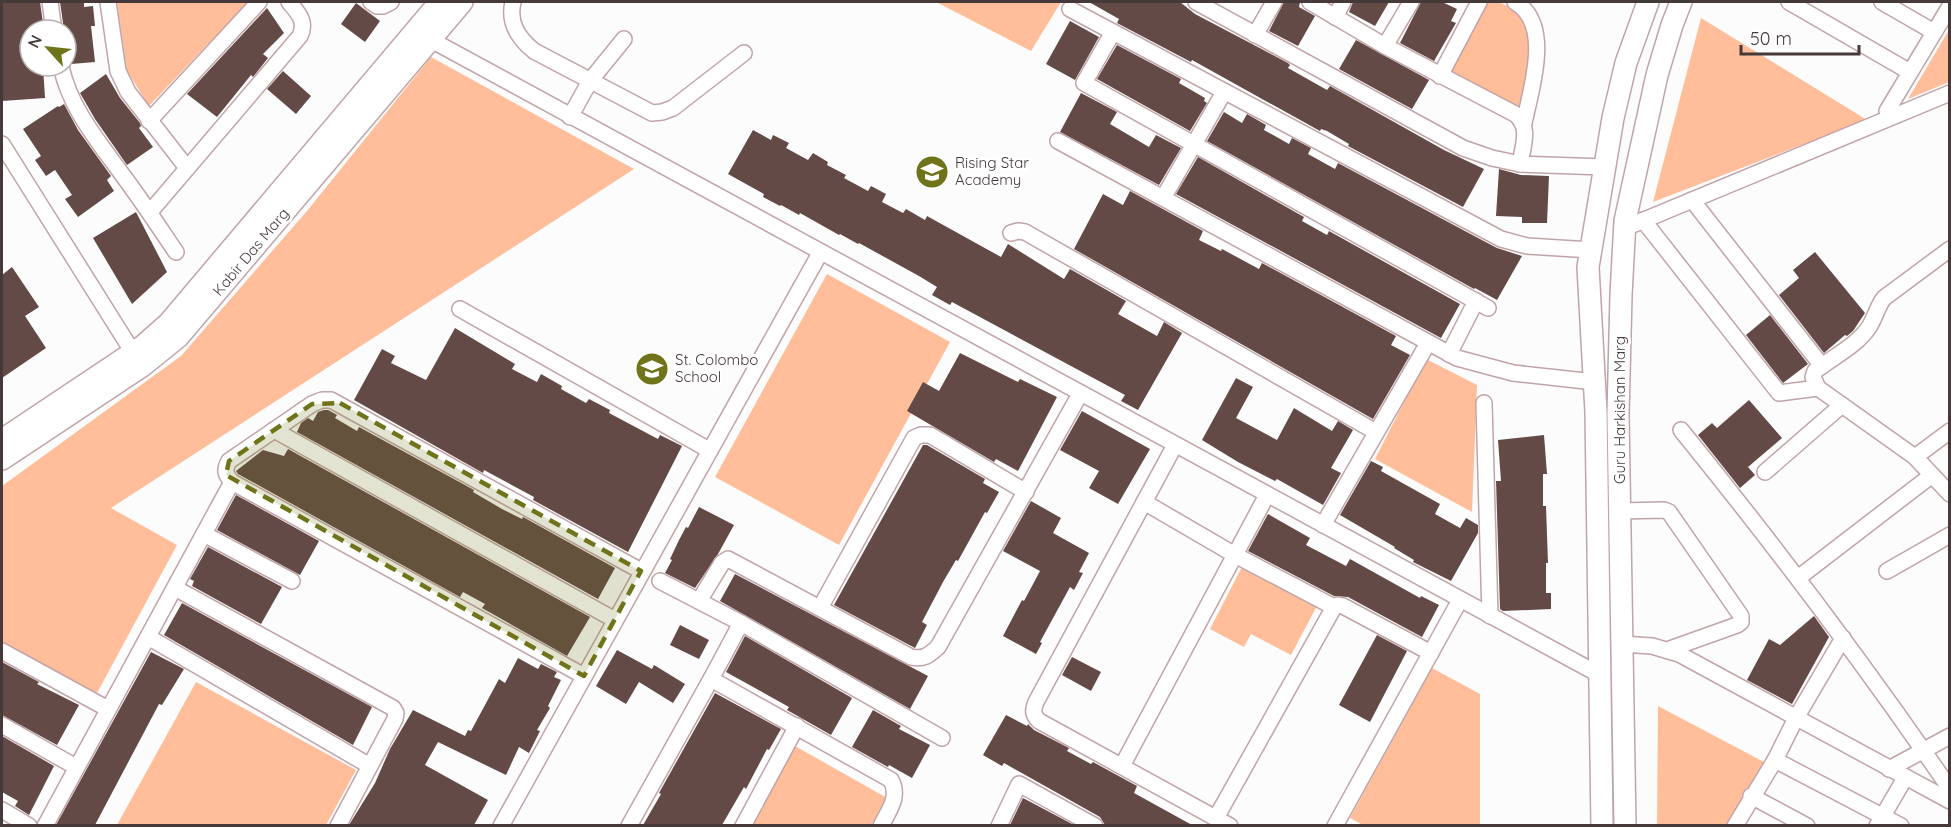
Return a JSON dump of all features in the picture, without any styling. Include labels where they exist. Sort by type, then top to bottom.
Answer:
[{"type":"main road","name":"Kabir Das Marg","points":[[422,36],[440,2]]},
{"type":"main road","name":"Kabir Das Marg","points":[[2,459],[137,360],[422,36],[462,2]]},
{"type":"main road","name":"Guru Harkishan Marg","points":[[1602,825],[1595,382],[1588,267],[1613,118],[1626,63],[1648,2]]},
{"type":"main road","name":"Guru Harkishan Marg","points":[[1625,825],[1618,404],[1621,295],[1657,75],[1681,2]]},
{"type":"main road","name":"Kabir Das Marg","points":[[2,440],[137,360]]},
{"type":"street","points":[[50,2],[52,18]]},
{"type":"street","points":[[108,2],[118,71],[128,92],[187,168]]},
{"type":"street","points":[[149,120],[260,2]]},
{"type":"street","points":[[150,212],[300,36],[304,28],[303,21],[289,2]]},
{"type":"street","points":[[371,2],[377,6],[391,2]]},
{"type":"street","points":[[513,2],[514,28],[521,40],[534,51],[652,113],[673,108],[744,53]]},
{"type":"street","points":[[1196,2],[1463,148],[1520,164],[1605,167]]},
{"type":"street","points":[[1255,35],[1274,2]]},
{"type":"street","points":[[1310,2],[1384,46],[1515,114],[1524,123]]},
{"type":"street","points":[[1335,16],[1343,2]]},
{"type":"street","points":[[1384,46],[1410,2]]},
{"type":"street","points":[[1440,76],[1479,2]]},
{"type":"street","points":[[1515,2],[1533,23],[1537,47],[1524,123],[1520,164]]},
{"type":"street","points":[[1789,2],[1910,72]]},
{"type":"street","points":[[1882,2],[1934,32]]},
{"type":"street","points":[[1887,111],[1950,6]]},
{"type":"street","points":[[1070,9],[1501,239],[1527,246],[1591,250]]},
{"type":"street","points":[[1113,32],[1084,83],[1482,305],[1449,354]]},
{"type":"street","points":[[422,36],[1600,675]]},
{"type":"street","points":[[570,117],[590,81],[624,39]]},
{"type":"street","points":[[65,78],[71,99],[83,120],[176,252]]},
{"type":"street","points":[[1163,198],[1224,92]]},
{"type":"street","points":[[1818,388],[1779,393],[1634,224],[1950,93]]},
{"type":"street","points":[[1058,141],[1457,358],[1513,373],[1595,382]]},
{"type":"street","points":[[2,144],[137,360]]},
{"type":"street","points":[[1692,200],[1822,366]]},
{"type":"street","points":[[1011,232],[1025,232],[1376,432]]},
{"type":"street","points":[[1950,249],[1884,298],[1878,305],[1870,326],[1864,334],[1815,371],[1813,377],[1818,388],[1915,457],[1950,494]]},
{"type":"street","points":[[501,825],[820,253]]},
{"type":"street","points":[[460,309],[709,450]]},
{"type":"street","points":[[1323,525],[1428,343]]},
{"type":"street","points":[[699,601],[722,563],[728,559],[911,657],[921,659],[929,656],[938,647],[1080,394]]},
{"type":"street","points":[[584,676],[232,482],[226,475],[225,469],[229,460],[312,404],[322,400],[331,400],[641,571]]},
{"type":"street","points":[[1484,403],[1490,616]]},
{"type":"street","points":[[1765,472],[1842,405]]},
{"type":"street","points":[[274,430],[615,620]]},
{"type":"street","points":[[1681,430],[1798,578],[1950,789]]},
{"type":"street","points":[[1915,457],[1950,431]]},
{"type":"street","points":[[820,608],[914,438],[930,435],[1026,492]]},
{"type":"street","points":[[1175,445],[1036,702],[1033,710],[1034,716],[1039,721],[1223,822],[1334,607]]},
{"type":"street","points":[[1798,578],[1932,475]]},
{"type":"street","points":[[45,825],[232,482]]},
{"type":"street","points":[[1122,766],[1267,495]]},
{"type":"street","points":[[1144,502],[1235,555],[1334,607],[1343,606],[1431,653]]},
{"type":"street","points":[[1620,511],[1664,510],[1669,513],[1741,616],[1741,622],[1737,624],[1668,650]]},
{"type":"street","points":[[204,534],[292,580]]},
{"type":"street","points":[[1887,571],[1950,535]]},
{"type":"street","points":[[660,581],[741,624],[942,738]]},
{"type":"street","points":[[175,588],[393,708],[396,713],[395,719],[338,825]]},
{"type":"street","points":[[1335,825],[1460,600]]},
{"type":"street","points":[[628,825],[741,624]]},
{"type":"street","points":[[148,637],[370,766]]},
{"type":"street","points":[[1735,825],[1842,638]]},
{"type":"street","points":[[1622,644],[1652,646],[1668,650],[1950,801]]},
{"type":"street","points":[[2,651],[108,709]]},
{"type":"street","points":[[711,679],[891,780],[895,787],[896,797],[880,825]]},
{"type":"street","points":[[2,724],[76,767]]},
{"type":"street","points":[[743,825],[797,726]]},
{"type":"street","points":[[1889,769],[1950,736]]},
{"type":"street","points":[[1774,760],[1880,821],[1901,825]]},
{"type":"street","points":[[1880,821],[1905,778]]},
{"type":"street","points":[[999,825],[1019,784],[1095,825]]},
{"type":"street","points":[[1751,796],[1807,825]]},
{"type":"street","points":[[2,810],[29,825]]},
{"type":"highlighted area","points":[[340,403],[641,571],[584,676],[226,475],[229,461],[312,404]]},
{"type":"shaded area","points":[[117,2],[248,2],[149,106],[127,71]]},
{"type":"shaded area","points":[[936,2],[1061,2],[1031,51]]},
{"type":"shaded area","points":[[1483,2],[1499,2],[1518,11],[1532,32],[1532,67],[1517,110],[1446,70]]},
{"type":"shaded area","points":[[1701,18],[1867,120],[1653,202]]},
{"type":"shaded area","points":[[1949,30],[1949,82],[1908,99]]},
{"type":"shaded area","points":[[431,57],[634,169],[111,508],[177,545],[97,693],[2,642],[2,486],[181,356],[307,211]]},
{"type":"shaded area","points":[[827,274],[950,342],[839,545],[715,477]]},
{"type":"shaded area","points":[[1426,359],[1477,385],[1472,512],[1375,459]]},
{"type":"shaded area","points":[[1244,563],[1319,602],[1291,655],[1251,634],[1244,647],[1210,629]]},
{"type":"shaded area","points":[[1432,668],[1480,694],[1480,825],[1363,825],[1350,818]]},
{"type":"shaded area","points":[[196,682],[356,770],[326,825],[117,825]]},
{"type":"shaded area","points":[[1658,706],[1764,762],[1730,825],[1657,826]]},
{"type":"shaded area","points":[[795,746],[887,798],[871,825],[750,826]]},
{"type":"building","points":[[2,2],[40,2],[42,18],[18,18],[18,78],[44,78],[45,98],[2,101]]},
{"type":"building","points":[[60,2],[84,2],[84,7],[93,6],[95,26],[91,26],[95,62],[78,63],[78,18],[62,18]]},
{"type":"building","points":[[1089,2],[1180,2],[1195,14],[1288,63],[1290,65],[1288,68],[1327,90],[1330,86],[1444,150],[1484,169],[1463,207],[1348,146],[1349,144],[1327,131],[1321,129],[1320,131],[1192,60],[1191,62],[1117,23],[1119,19]]},
{"type":"building","points":[[1284,2],[1300,2],[1299,7],[1315,16],[1298,46],[1269,31]]},
{"type":"building","points":[[1353,2],[1389,2],[1375,26],[1349,12]]},
{"type":"building","points":[[1421,2],[1442,2],[1457,9],[1451,21],[1456,23],[1434,61],[1400,43]]},
{"type":"building","points":[[356,3],[380,21],[365,42],[341,24]]},
{"type":"building","points":[[267,8],[284,33],[263,54],[268,58],[217,117],[187,94]]},
{"type":"building","points":[[1070,21],[1099,37],[1075,80],[1046,64]]},
{"type":"building","points":[[1356,40],[1429,80],[1412,109],[1339,69]]},
{"type":"building","points":[[1117,45],[1181,79],[1179,83],[1205,98],[1204,101],[1207,103],[1190,131],[1097,79]]},
{"type":"building","points":[[283,71],[311,96],[296,114],[267,89]]},
{"type":"building","points":[[106,74],[120,98],[140,123],[139,128],[153,147],[127,165],[80,93]]},
{"type":"building","points":[[1081,93],[1117,112],[1110,124],[1149,147],[1156,135],[1181,148],[1159,185],[1060,132]]},
{"type":"building","points":[[64,104],[78,130],[111,176],[107,180],[114,191],[78,217],[65,199],[72,195],[55,170],[46,176],[35,160],[41,156],[23,129]]},
{"type":"building","points":[[1224,112],[1242,123],[1247,114],[1266,125],[1264,130],[1289,144],[1292,138],[1311,148],[1308,154],[1335,169],[1338,163],[1497,248],[1522,256],[1497,300],[1207,141]]},
{"type":"building","points":[[753,130],[771,140],[773,135],[789,143],[786,148],[808,160],[813,153],[828,162],[827,165],[846,175],[844,178],[868,191],[871,186],[886,194],[882,202],[903,213],[906,209],[925,220],[927,216],[1001,257],[1008,244],[1064,279],[1070,269],[1126,301],[1118,314],[1157,336],[1164,322],[1182,333],[1138,410],[1121,401],[1125,395],[952,302],[950,305],[932,295],[937,287],[919,276],[800,213],[799,215],[763,197],[764,194],[728,174]]},
{"type":"building","points":[[1198,157],[1304,217],[1302,221],[1327,235],[1329,231],[1460,304],[1441,338],[1176,194]]},
{"type":"building","points":[[1499,169],[1521,175],[1549,176],[1547,223],[1522,223],[1522,217],[1496,216]]},
{"type":"building","points":[[1130,191],[1203,231],[1199,240],[1221,251],[1222,249],[1259,269],[1262,263],[1396,336],[1391,345],[1410,355],[1373,419],[1074,249],[1103,194],[1123,205]]},
{"type":"building","points":[[136,212],[167,272],[132,304],[93,238]]},
{"type":"building","points":[[1815,252],[1865,313],[1853,331],[1824,353],[1779,295],[1799,278],[1793,270]]},
{"type":"building","points":[[12,267],[39,307],[25,316],[46,348],[2,378],[2,275]]},
{"type":"building","points":[[1770,315],[1808,364],[1783,383],[1746,335]]},
{"type":"building","points":[[455,328],[515,364],[512,369],[537,382],[541,374],[586,403],[589,399],[610,410],[609,413],[658,439],[660,435],[682,446],[628,552],[533,500],[534,497],[484,470],[483,473],[354,400],[382,349],[395,356],[391,363],[426,380]]},
{"type":"building","points":[[960,353],[1018,382],[1020,379],[1057,397],[1018,471],[996,459],[994,462],[907,411],[923,382],[939,391]]},
{"type":"building","points":[[1236,378],[1253,387],[1236,418],[1277,440],[1294,408],[1332,431],[1338,421],[1353,430],[1331,468],[1341,473],[1323,505],[1277,479],[1275,481],[1238,462],[1202,440]]},
{"type":"building","points":[[1749,400],[1782,438],[1748,467],[1755,475],[1740,488],[1698,435],[1712,423],[1717,428]]},
{"type":"building","points":[[324,410],[337,415],[335,418],[357,431],[359,427],[474,490],[473,492],[502,509],[522,519],[523,517],[615,568],[598,599],[297,432],[301,423],[308,418],[313,421],[318,412]]},
{"type":"building","points":[[1082,411],[1150,449],[1118,504],[1089,488],[1099,471],[1060,450]]},
{"type":"building","points":[[1544,435],[1547,474],[1543,474],[1548,563],[1546,563],[1546,593],[1551,593],[1551,609],[1503,611],[1500,609],[1496,481],[1501,481],[1498,440]]},
{"type":"building","points":[[923,445],[927,445],[985,479],[983,483],[999,492],[943,582],[922,622],[927,625],[915,648],[834,605]]},
{"type":"building","points":[[288,449],[590,617],[567,656],[482,608],[485,604],[463,592],[460,597],[236,471],[263,450],[284,456]]},
{"type":"building","points":[[1371,461],[1383,467],[1381,471],[1440,504],[1435,514],[1460,528],[1466,518],[1478,525],[1478,533],[1451,581],[1413,562],[1414,560],[1395,547],[1340,515]]},
{"type":"building","points":[[236,495],[319,541],[300,575],[217,530]]},
{"type":"building","points":[[1031,501],[1061,518],[1053,533],[1089,553],[1079,572],[1083,573],[1074,590],[1070,587],[1040,642],[1042,643],[1036,654],[1003,636],[1040,571],[1003,551]]},
{"type":"building","points":[[699,507],[734,525],[695,588],[665,573],[679,540]]},
{"type":"building","points":[[1268,514],[1310,538],[1306,545],[1346,566],[1350,559],[1420,598],[1421,596],[1439,605],[1422,637],[1348,597],[1334,596],[1248,551]]},
{"type":"building","points":[[208,547],[282,587],[261,624],[192,586],[194,581],[190,579]]},
{"type":"building","points":[[735,574],[928,676],[910,709],[720,601]]},
{"type":"building","points":[[182,603],[372,707],[353,745],[164,635]]},
{"type":"building","points":[[1814,616],[1829,637],[1792,704],[1747,680],[1769,639],[1780,645]]},
{"type":"building","points":[[680,625],[709,640],[699,659],[670,645]]},
{"type":"building","points":[[1377,635],[1407,651],[1370,722],[1339,705]]},
{"type":"building","points":[[745,636],[852,698],[831,735],[787,710],[789,707],[726,672]]},
{"type":"building","points":[[617,650],[652,669],[654,665],[685,684],[673,703],[639,682],[626,704],[596,686]]},
{"type":"building","points":[[151,652],[184,669],[162,705],[159,704],[95,825],[56,825]]},
{"type":"building","points":[[1072,657],[1101,672],[1091,691],[1062,675]]},
{"type":"building","points":[[518,658],[538,669],[541,664],[557,672],[554,677],[561,680],[548,706],[550,708],[537,730],[540,731],[529,753],[519,747],[506,775],[438,742],[425,765],[488,800],[474,825],[349,825],[375,783],[390,749],[413,710],[465,736],[468,730],[471,731],[499,679],[505,683]]},
{"type":"building","points":[[2,662],[39,682],[37,684],[79,705],[57,745],[2,715]]},
{"type":"building","points":[[715,693],[781,729],[722,825],[643,825],[661,794],[659,793]]},
{"type":"building","points":[[873,710],[901,726],[899,729],[930,745],[912,778],[852,747]]},
{"type":"building","points":[[1006,715],[1027,726],[1028,724],[1034,730],[1069,748],[1067,751],[1137,786],[1134,793],[1192,825],[1105,825],[1100,817],[1004,763],[1002,766],[983,755]]},
{"type":"building","points":[[2,736],[54,766],[29,815],[15,806],[18,801],[2,792]]},
{"type":"building","points":[[1023,798],[1074,825],[1010,825]]},
{"type":"place","name":"Rising Star Academy","points":[[932,172]]},
{"type":"place","name":"St. Colombo School","points":[[652,369]]}]
